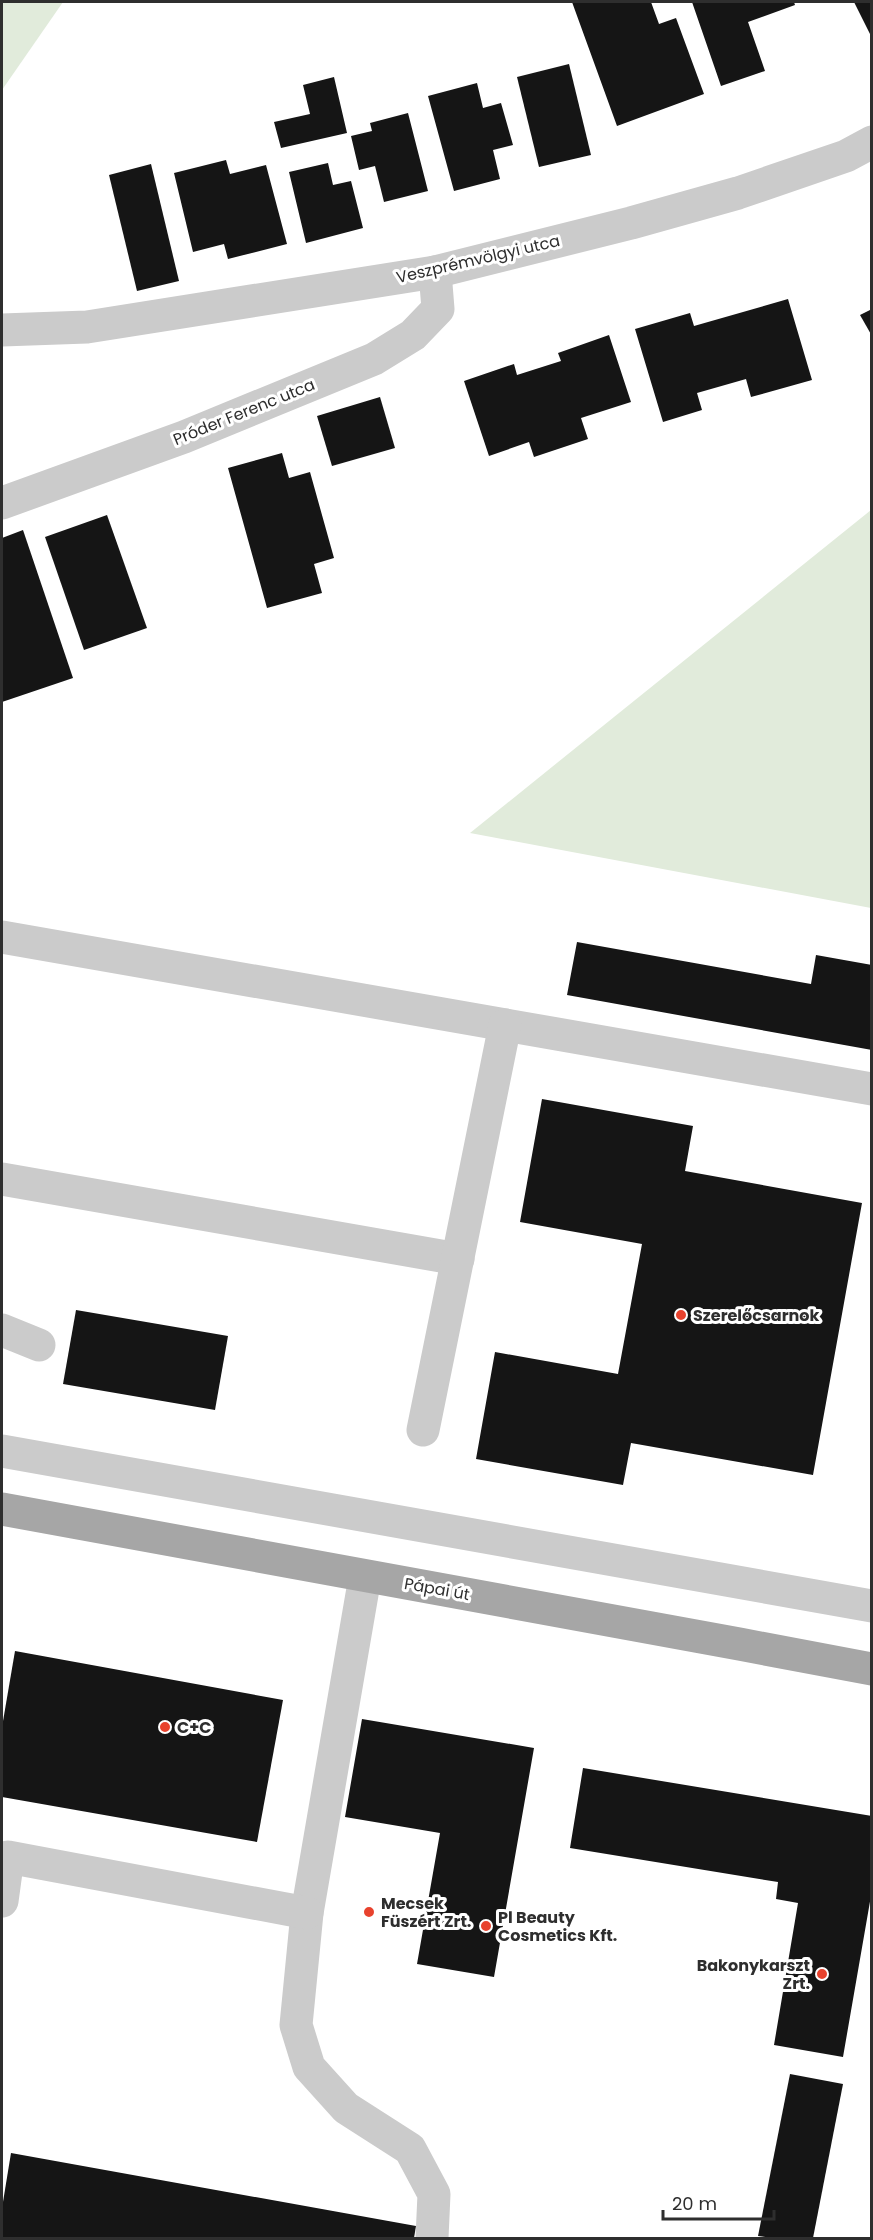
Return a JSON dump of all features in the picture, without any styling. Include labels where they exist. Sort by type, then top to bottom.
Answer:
[{"type":"main road","name":"Pápai út","points":[[2,1509],[365,1577],[594,1616],[872,1669]]},
{"type":"street","name":"Veszprémvölgyi utca","points":[[2,330],[87,327],[435,272],[631,223],[738,192],[846,156],[872,142]]},
{"type":"street","name":"Próder Ferenc utca","points":[[2,503],[184,437],[374,359],[413,335],[438,309],[435,272]]},
{"type":"street","points":[[2,937],[872,1089]]},
{"type":"street","points":[[423,1430],[505,1025]]},
{"type":"street","points":[[2,1179],[458,1259]]},
{"type":"street","points":[[2,1330],[39,1345]]},
{"type":"street","points":[[2,1451],[872,1606]]},
{"type":"street","points":[[365,1577],[307,1913],[296,2025],[309,2067],[346,2108],[410,2149],[434,2194],[432,2238]]},
{"type":"street","points":[[2,1901],[8,1857],[307,1913]]},
{"type":"green space","points":[[2,2],[63,2],[2,90]]},
{"type":"green space","points":[[871,510],[871,908],[470,833]]},
{"type":"building","points":[[572,2],[651,2],[659,24],[676,18],[704,94],[617,126]]},
{"type":"building","points":[[692,2],[794,2],[795,5],[748,22],[765,71],[721,86]]},
{"type":"building","points":[[854,2],[872,2],[872,38]]},
{"type":"building","points":[[569,64],[591,155],[539,167],[517,77]]},
{"type":"building","points":[[334,77],[347,133],[281,148],[274,122],[310,114],[303,85]]},
{"type":"building","points":[[477,83],[483,108],[501,103],[513,145],[493,150],[500,179],[454,191],[428,96]]},
{"type":"building","points":[[408,113],[428,191],[384,202],[375,166],[359,170],[351,136],[372,131],[370,123]]},
{"type":"building","points":[[226,160],[230,174],[266,165],[287,244],[228,259],[224,244],[193,252],[174,173]]},
{"type":"building","points":[[328,163],[333,185],[351,181],[363,228],[306,243],[289,172]]},
{"type":"building","points":[[151,164],[179,281],[137,291],[109,175]]},
{"type":"building","points":[[788,299],[812,380],[751,397],[746,379],[697,393],[702,410],[663,422],[635,329],[690,313],[694,326]]},
{"type":"building","points":[[872,309],[872,336],[860,315]]},
{"type":"building","points":[[609,335],[631,402],[581,418],[588,439],[534,457],[529,442],[489,456],[464,381],[514,364],[517,375],[561,361],[558,353]]},
{"type":"building","points":[[380,397],[395,448],[332,466],[317,416]]},
{"type":"building","points":[[282,453],[289,478],[310,472],[334,558],[314,564],[322,593],[267,608],[228,468]]},
{"type":"building","points":[[107,515],[147,628],[84,650],[45,537]]},
{"type":"building","points":[[23,530],[73,678],[2,702],[2,538]]},
{"type":"building","points":[[577,942],[811,984],[816,955],[872,965],[872,1050],[567,995]]},
{"type":"building","points":[[542,1099],[693,1126],[685,1171],[862,1203],[813,1475],[631,1443],[623,1485],[476,1459],[495,1352],[618,1374],[642,1244],[520,1222]]},
{"type":"building","points":[[76,1310],[228,1336],[215,1410],[63,1384]]},
{"type":"building","points":[[15,1651],[283,1700],[257,1842],[2,1797],[2,1727]]},
{"type":"building","points":[[362,1719],[534,1748],[494,1977],[417,1964],[440,1833],[345,1817]]},
{"type":"building","points":[[583,1768],[872,1816],[872,1890],[843,2057],[774,2045],[798,1903],[776,1899],[778,1882],[570,1848]]},
{"type":"building","points":[[790,2074],[843,2084],[813,2238],[758,2236]]},
{"type":"building","points":[[11,2153],[416,2226],[414,2238],[2,2238],[2,2208]]},
{"type":"place","name":"Szerelőcsarnok","points":[[681,1315]]},
{"type":"place","name":"C+C","points":[[165,1727]]},
{"type":"place","name":"Mecsek Füszért Zrt.","points":[[369,1912]]},
{"type":"place","name":"Pl Beauty Cosmetics Kft.","points":[[486,1926]]},
{"type":"place","name":"Bakonykarszt Zrt.","points":[[822,1974]]}]
